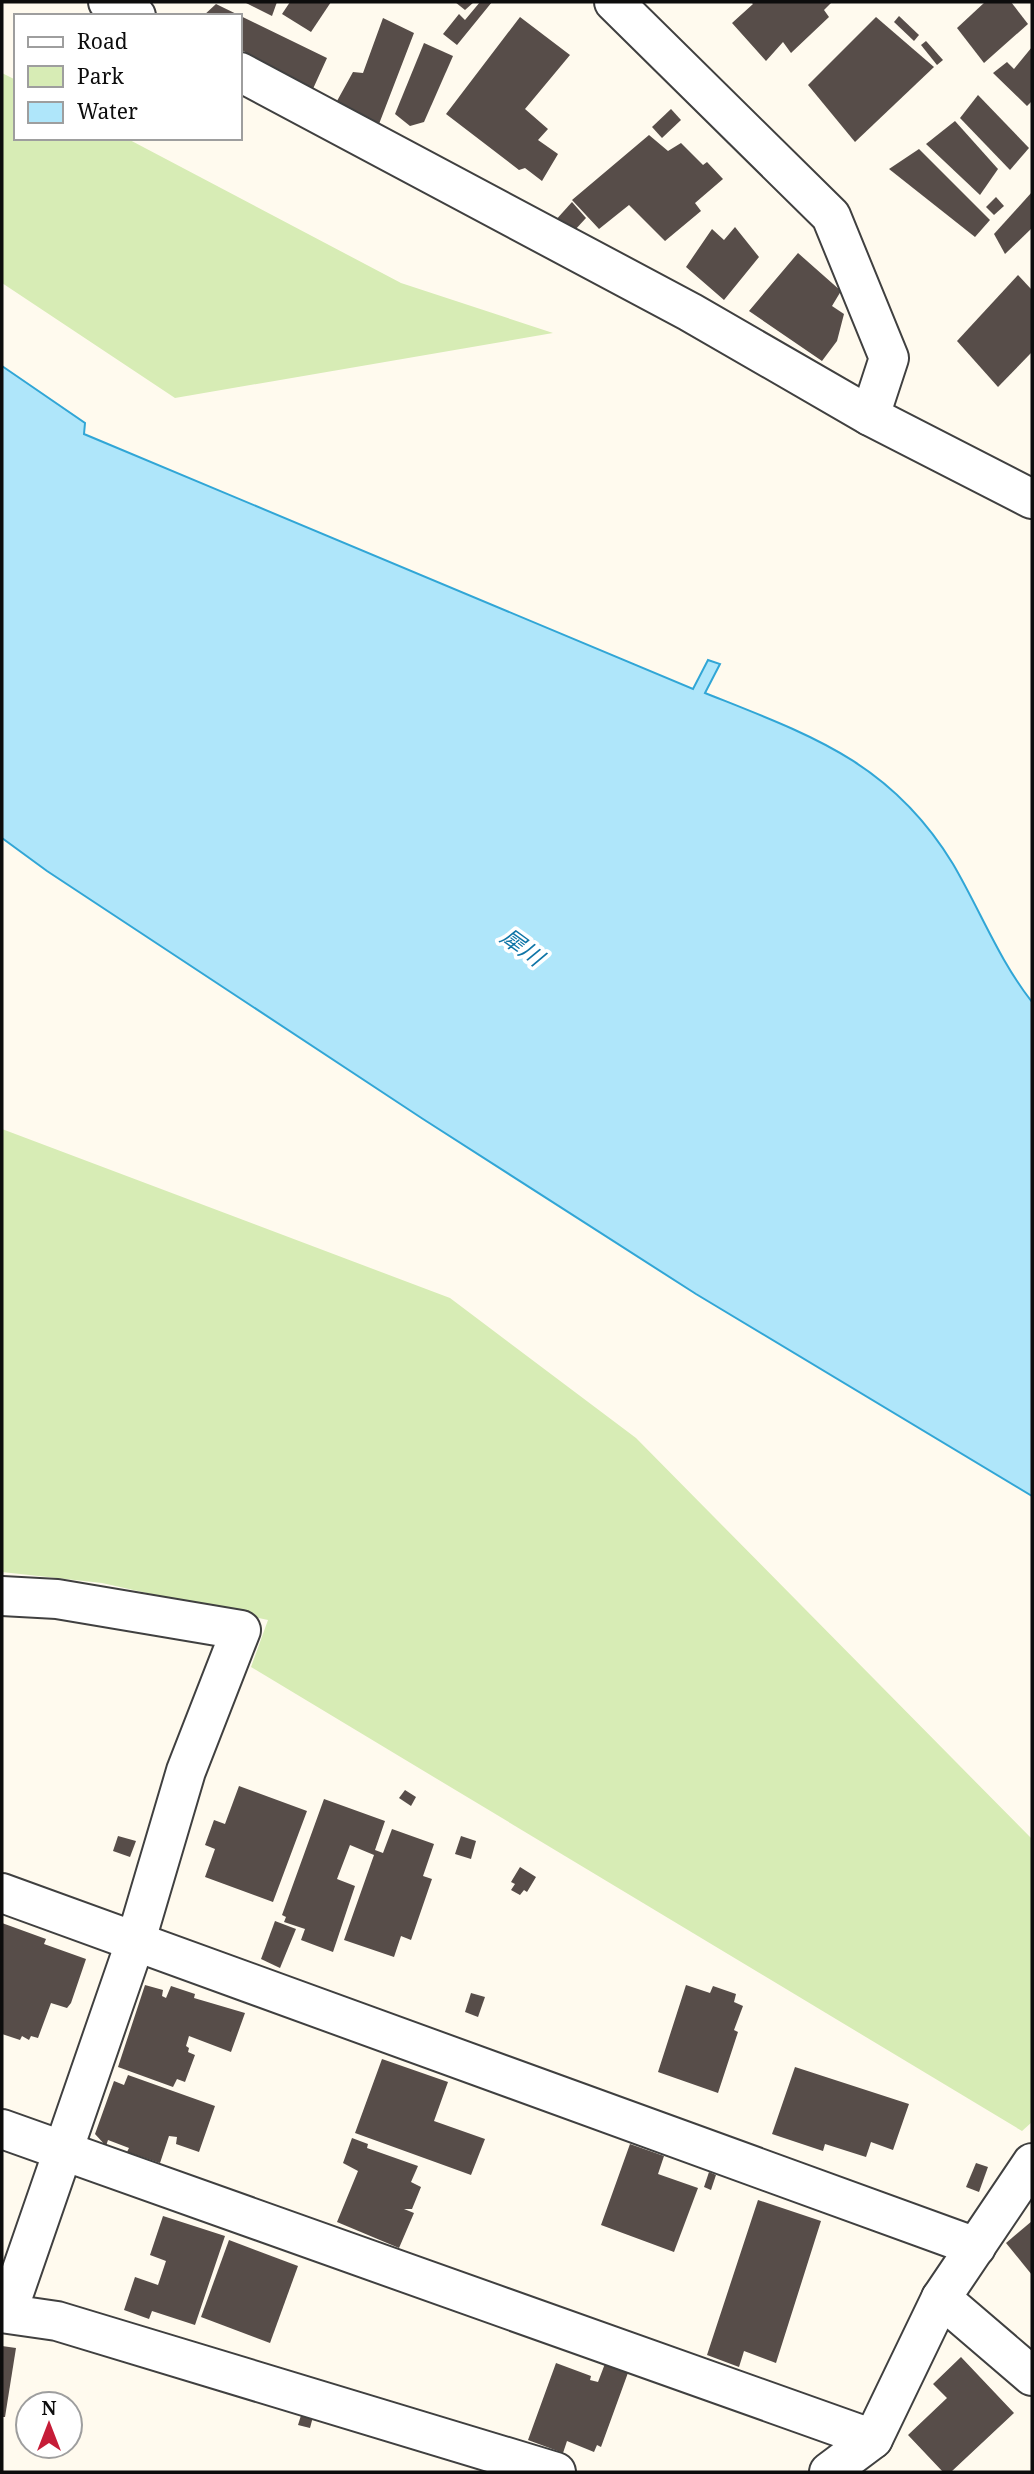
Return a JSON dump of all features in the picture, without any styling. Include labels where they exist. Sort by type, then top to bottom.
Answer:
[{"type":"street","points":[[108,2],[132,14]]},
{"type":"street","points":[[614,2],[831,216],[889,358],[870,416]]},
{"type":"street","points":[[242,73],[690,312],[870,416],[1032,499]]},
{"type":"street","points":[[2,1596],[57,1599],[241,1630],[186,1771],[136,1940],[4,2313],[57,2320],[556,2472]]},
{"type":"street","points":[[2,1893],[976,2247]]},
{"type":"street","points":[[2,2129],[873,2439]]},
{"type":"street","points":[[829,2472],[873,2439],[941,2298],[1032,2163]]},
{"type":"street","points":[[941,2298],[1032,2376]]},
{"type":"green space","points":[[2,73],[14,79],[14,140],[130,140],[401,283],[553,333],[175,398],[2,283]]},
{"type":"green space","points":[[2,1129],[450,1298],[636,1438],[1032,1839],[1032,2122],[1022,2131],[251,1667],[268,1620],[102,1583],[2,1572]]},
{"type":"water","name":"犀川","points":[[2,366],[85,423],[84,434],[693,689],[708,660],[720,664],[705,693],[779,723],[845,756],[875,776],[903,800],[929,829],[953,864],[1000,952],[1032,1002],[1032,1496],[696,1294],[423,1119],[47,871],[2,838]]},
{"type":"building","points":[[244,2],[277,2],[272,16]]},
{"type":"building","points":[[290,2],[331,2],[311,32],[282,14]]},
{"type":"building","points":[[455,2],[474,2],[465,10]]},
{"type":"building","points":[[480,2],[492,2],[457,45],[443,34],[459,14],[465,20]]},
{"type":"building","points":[[751,2],[832,2],[824,10],[829,17],[791,53],[783,42],[766,61],[732,23],[753,4]]},
{"type":"building","points":[[985,2],[1011,2],[1028,24],[984,63],[957,28]]},
{"type":"building","points":[[216,4],[237,14],[205,14]]},
{"type":"building","points":[[899,16],[919,35],[914,41],[894,22]]},
{"type":"building","points":[[242,17],[327,58],[312,91],[242,50]]},
{"type":"building","points":[[520,17],[570,55],[525,109],[548,129],[538,140],[558,154],[542,181],[525,168],[519,170],[446,114]]},
{"type":"building","points":[[876,17],[934,67],[855,142],[808,85]]},
{"type":"building","points":[[383,18],[414,33],[379,124],[337,101],[353,72],[363,73]]},
{"type":"building","points":[[926,41],[943,60],[937,65],[921,45]]},
{"type":"building","points":[[424,43],[453,56],[424,122],[410,126],[395,114]]},
{"type":"building","points":[[1032,47],[1032,101],[1027,106],[993,73],[1007,62],[1014,69]]},
{"type":"building","points":[[978,95],[1029,148],[1010,170],[960,118]]},
{"type":"building","points":[[671,109],[681,120],[662,138],[652,127]]},
{"type":"building","points":[[955,121],[998,169],[980,195],[926,144]]},
{"type":"building","points":[[649,135],[668,151],[681,143],[703,165],[707,162],[723,179],[695,203],[701,211],[665,241],[629,205],[599,229],[572,200]]},
{"type":"building","points":[[919,149],[990,220],[975,237],[889,169]]},
{"type":"building","points":[[1032,192],[1032,228],[1005,254],[994,234]]},
{"type":"building","points":[[996,197],[1004,206],[994,215],[986,207]]},
{"type":"building","points":[[572,202],[586,218],[574,231],[554,222]]},
{"type":"building","points":[[735,227],[759,257],[724,300],[686,267],[712,229],[724,240]]},
{"type":"building","points":[[798,253],[841,291],[832,306],[844,314],[837,341],[822,361],[749,311]]},
{"type":"building","points":[[1018,275],[1032,290],[1032,352],[998,387],[957,341]]},
{"type":"building","points":[[239,1786],[307,1811],[273,1902],[205,1877],[215,1849],[205,1845],[214,1820],[225,1824]]},
{"type":"building","points":[[405,1790],[416,1797],[411,1806],[399,1798]]},
{"type":"building","points":[[324,1799],[385,1821],[375,1850],[383,1853],[392,1829],[434,1844],[423,1876],[432,1879],[411,1940],[401,1936],[394,1957],[344,1940],[374,1855],[350,1845],[337,1879],[355,1886],[333,1952],[301,1940],[305,1929],[284,1922],[286,1917],[282,1915]]},
{"type":"building","points":[[118,1836],[136,1841],[130,1857],[113,1851]]},
{"type":"building","points":[[461,1836],[476,1841],[471,1859],[455,1854]]},
{"type":"building","points":[[520,1867],[536,1877],[527,1892],[524,1890],[520,1895],[511,1890],[515,1884],[511,1882]]},
{"type":"building","points":[[275,1921],[296,1929],[280,1968],[261,1959]]},
{"type":"building","points":[[2,1923],[46,1939],[44,1944],[86,1959],[71,2003],[67,2008],[51,2003],[38,2038],[31,2036],[29,2040],[22,2036],[20,2040],[2,2034]]},
{"type":"building","points":[[145,1985],[163,1990],[162,1996],[166,1998],[171,1986],[195,1994],[194,1998],[245,2013],[231,2052],[189,2036],[186,2046],[189,2048],[188,2052],[195,2055],[185,2082],[177,2079],[173,2087],[118,2067]]},
{"type":"building","points":[[686,1985],[710,1993],[713,1986],[736,1994],[734,2002],[743,2006],[734,2030],[738,2032],[718,2093],[658,2072]]},
{"type":"building","points":[[471,1993],[485,1997],[478,2017],[465,2012]]},
{"type":"building","points":[[382,2059],[448,2082],[434,2121],[485,2139],[471,2175],[355,2133]]},
{"type":"building","points":[[795,2067],[909,2104],[893,2150],[871,2142],[866,2157],[825,2144],[823,2151],[772,2134]]},
{"type":"building","points":[[128,2075],[215,2106],[199,2152],[176,2144],[177,2137],[169,2136],[160,2163],[127,2152],[129,2148],[108,2140],[106,2146],[95,2134],[114,2081],[124,2085]]},
{"type":"building","points":[[352,2138],[368,2144],[367,2148],[418,2166],[411,2182],[421,2187],[412,2209],[404,2209],[414,2213],[399,2248],[337,2222],[358,2171],[343,2163]]},
{"type":"building","points":[[630,2144],[664,2156],[658,2174],[698,2188],[674,2252],[601,2225]]},
{"type":"building","points":[[976,2163],[988,2167],[979,2192],[966,2187]]},
{"type":"building","points":[[709,2172],[716,2175],[711,2190],[704,2187]]},
{"type":"building","points":[[758,2200],[821,2221],[776,2363],[744,2351],[739,2367],[707,2355]]},
{"type":"building","points":[[163,2216],[225,2236],[195,2325],[152,2311],[149,2319],[124,2310],[135,2277],[158,2285],[166,2261],[150,2255]]},
{"type":"building","points":[[1032,2221],[1032,2275],[1006,2243]]},
{"type":"building","points":[[229,2240],[298,2266],[270,2343],[201,2317]]},
{"type":"building","points":[[2,2346],[16,2348],[5,2417],[2,2417]]},
{"type":"building","points":[[961,2357],[1014,2413],[951,2472],[943,2472],[908,2435],[947,2398],[933,2384]]},
{"type":"building","points":[[606,2361],[629,2370],[601,2447],[597,2445],[594,2452],[567,2441],[563,2453],[528,2440],[556,2363],[591,2376],[590,2380],[598,2382]]},
{"type":"building","points":[[303,2409],[314,2413],[310,2428],[298,2425]]}]
